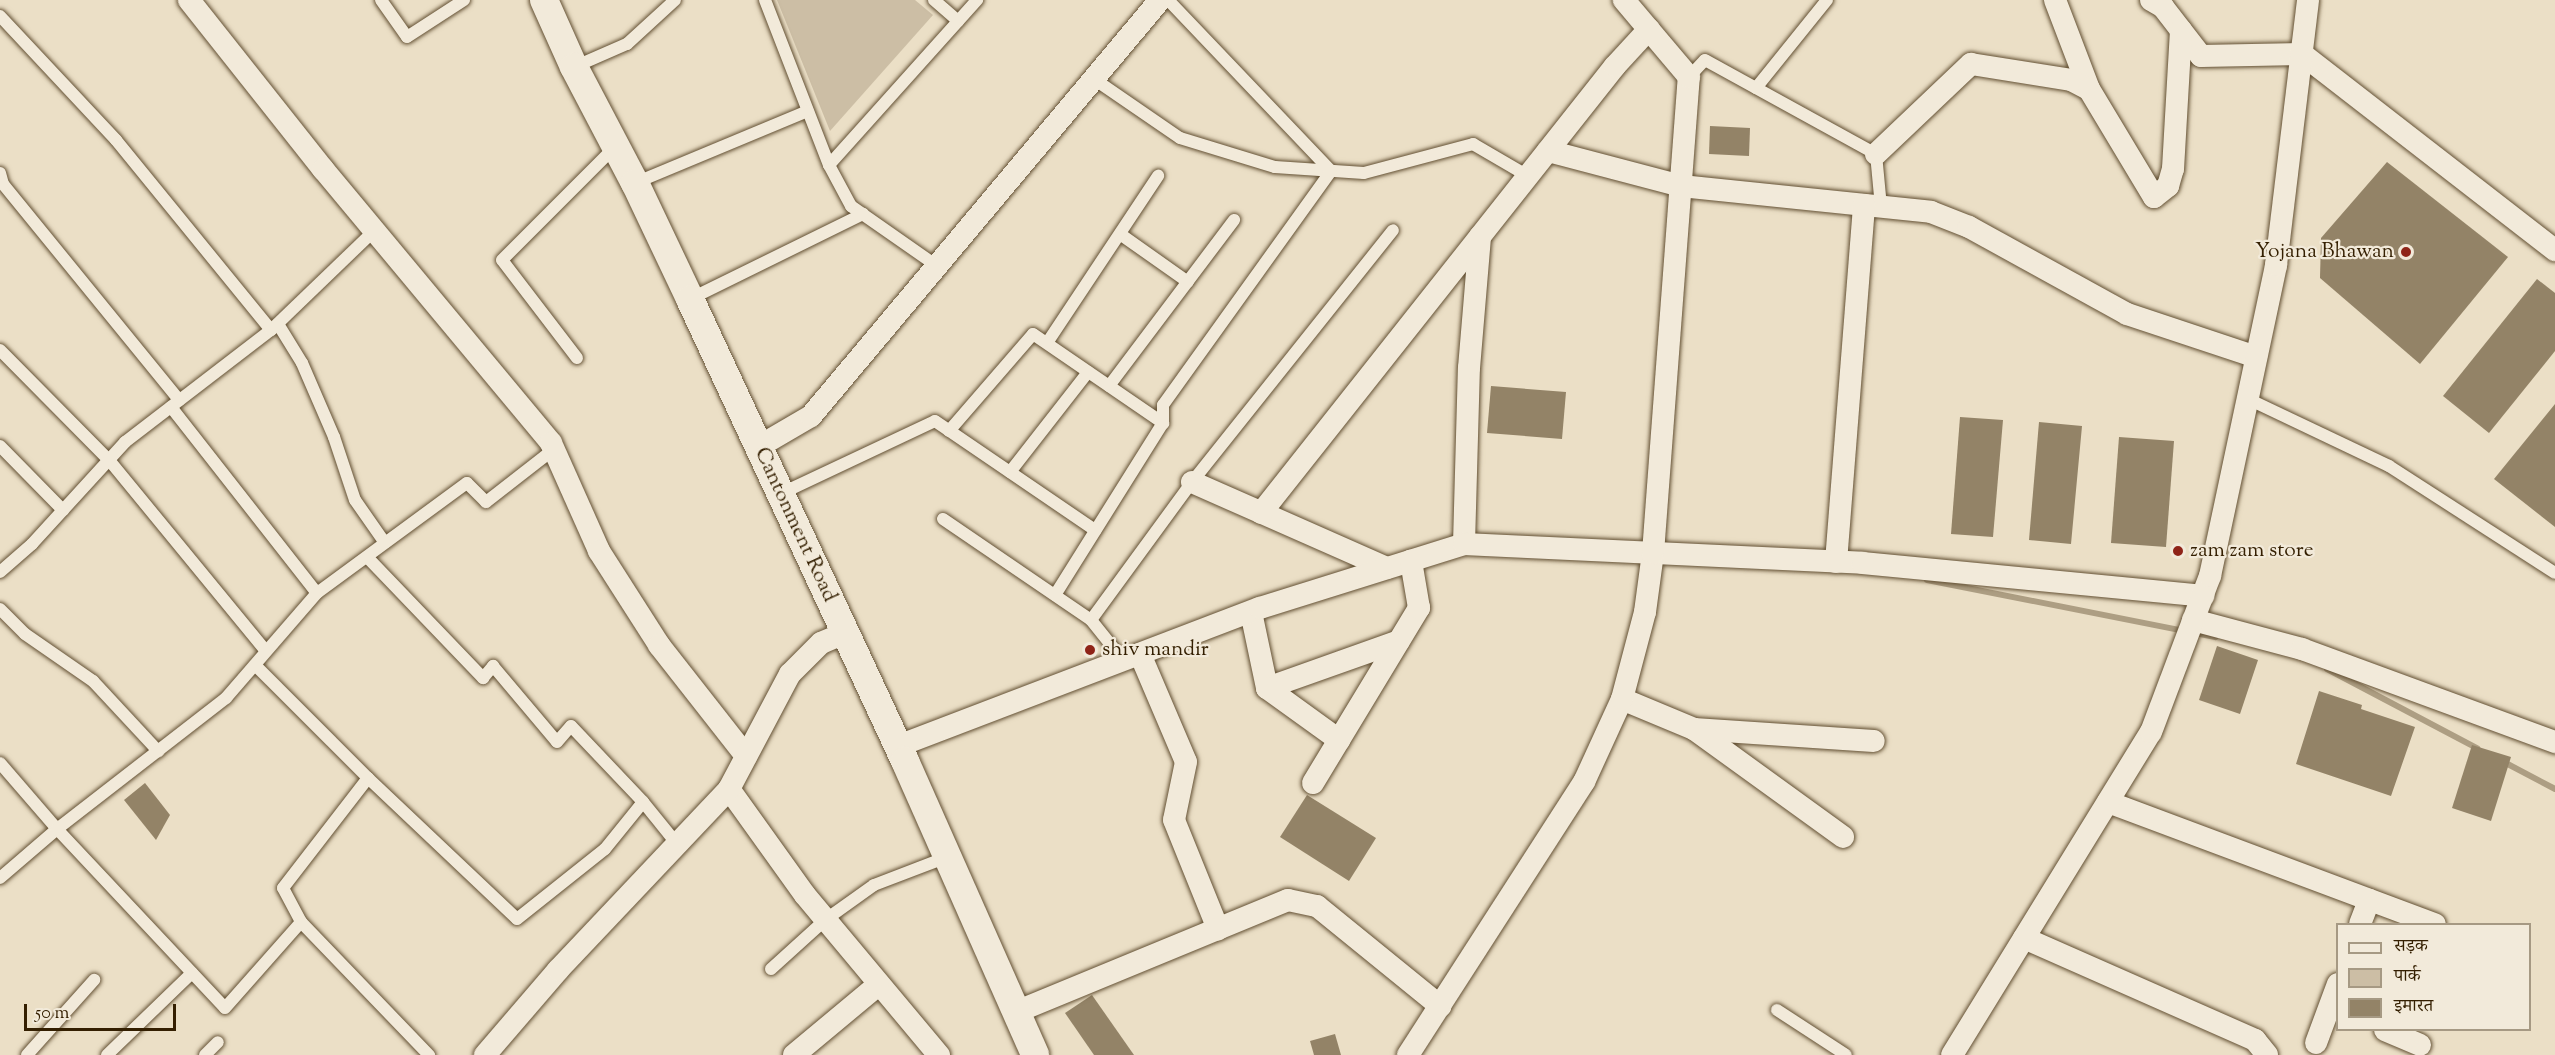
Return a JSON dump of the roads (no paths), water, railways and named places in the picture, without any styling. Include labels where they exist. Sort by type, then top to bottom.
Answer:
[{"type":"street","points":[[189,0],[554,449],[599,551],[659,645],[746,756]]},
{"type":"street","name":"Cantonment Road","points":[[544,0],[574,67],[635,183],[690,299],[898,746],[1035,1055]]},
{"type":"street","points":[[758,447],[811,416],[1160,0]]},
{"type":"street","points":[[1408,1055],[1584,782],[1622,699],[1645,612],[1653,553],[1689,77],[1624,0]]},
{"type":"street","points":[[2055,0],[2090,89],[2154,197],[2168,186],[2173,169],[2181,30]]},
{"type":"street","points":[[2151,0],[2163,7],[2201,56],[2302,54],[2555,250]]},
{"type":"street","points":[[1952,1055],[2151,732],[2210,576],[2276,265],[2308,0]]},
{"type":"street","points":[[1261,513],[1615,66],[1649,29]]},
{"type":"street","points":[[1876,154],[1971,64],[2071,80],[2090,89]]},
{"type":"street","points":[[1548,151],[1681,186],[1931,212],[1969,227],[2127,314],[2256,357]]},
{"type":"street","points":[[1836,562],[1872,206]]},
{"type":"street","points":[[1464,544],[1469,368],[1480,236]]},
{"type":"street","points":[[1192,482],[1387,568]]},
{"type":"street","points":[[898,746],[1251,612],[1464,544],[1836,562],[2203,596]]},
{"type":"street","points":[[1313,783],[1419,608],[1411,561]]},
{"type":"street","points":[[1251,612],[1267,688],[1339,740]]},
{"type":"street","points":[[2193,620],[2302,649],[2555,742]]},
{"type":"street","points":[[485,1055],[558,970],[729,789],[790,674],[821,643],[845,633]]},
{"type":"street","points":[[1267,688],[1399,641]]},
{"type":"street","points":[[1132,657],[1186,762],[1174,820],[1218,929]]},
{"type":"street","points":[[1622,699],[1694,729],[1843,837]]},
{"type":"street","points":[[1694,729],[1874,741]]},
{"type":"street","points":[[729,789],[825,920],[939,1055]]},
{"type":"street","points":[[2108,802],[2433,923]]},
{"type":"street","points":[[1016,1012],[1288,900],[1317,906],[1440,1006]]},
{"type":"street","points":[[2360,923],[2369,900]]},
{"type":"street","points":[[2024,938],[2255,1040],[2267,1055]]},
{"type":"street","points":[[794,1055],[878,985]]},
{"type":"street","points":[[2316,1043],[2334,1007],[2336,992]]},
{"type":"street","points":[[2389,1031],[2420,1045]]},
{"type":"lane","points":[[381,0],[407,37],[464,0]]},
{"type":"lane","points":[[574,67],[627,44],[675,0]]},
{"type":"lane","points":[[765,0],[829,165],[851,206],[937,266]]},
{"type":"lane","points":[[934,0],[958,21]]},
{"type":"lane","points":[[829,165],[977,0]]},
{"type":"lane","points":[[1168,0],[1331,171]]},
{"type":"lane","points":[[1756,88],[1827,0]]},
{"type":"lane","points":[[0,16],[116,140],[274,327],[306,373],[334,437],[355,500],[385,543]]},
{"type":"lane","points":[[1689,77],[1705,60],[1876,154],[1872,206]]},
{"type":"lane","points":[[1094,79],[1180,138],[1275,167],[1364,173],[1473,144],[1528,176]]},
{"type":"lane","points":[[635,183],[808,111]]},
{"type":"lane","points":[[577,358],[502,260],[615,147]]},
{"type":"lane","points":[[1055,595],[1163,423],[1162,405],[1331,171]]},
{"type":"lane","points":[[0,173],[3,184],[175,404],[317,593]]},
{"type":"lane","points":[[1047,343],[1158,176]]},
{"type":"lane","points":[[690,299],[863,214]]},
{"type":"lane","points":[[1109,386],[1234,220]]},
{"type":"lane","points":[[1091,620],[1192,482],[1393,230]]},
{"type":"lane","points":[[0,572],[32,544],[125,442],[274,327],[375,231]]},
{"type":"lane","points":[[1120,234],[1188,282]]},
{"type":"lane","points":[[949,431],[1033,334],[1163,423]]},
{"type":"lane","points":[[0,350],[109,460],[266,651]]},
{"type":"lane","points":[[1010,472],[1088,372]]},
{"type":"lane","points":[[2248,399],[2389,466],[2555,573]]},
{"type":"lane","points":[[780,494],[935,421],[1095,530]]},
{"type":"lane","points":[[0,446],[63,510]]},
{"type":"lane","points":[[0,878],[57,829],[226,698],[317,593],[467,483],[486,502],[554,449]]},
{"type":"lane","points":[[943,519],[1091,620],[1132,657]]},
{"type":"lane","points":[[367,557],[483,678],[493,666],[557,742],[571,726],[643,802],[676,844]]},
{"type":"lane","points":[[0,609],[25,634],[93,681],[158,751]]},
{"type":"lane","points":[[255,665],[368,778],[517,919],[605,849],[643,802]]},
{"type":"lane","points":[[0,763],[57,829],[225,1008],[301,922]]},
{"type":"lane","points":[[368,778],[283,888],[301,922],[429,1055]]},
{"type":"lane","points":[[771,969],[825,920],[874,885],[947,857]]},
{"type":"lane","points":[[107,1055],[192,973]]},
{"type":"lane","points":[[27,1055],[94,980]]},
{"type":"lane","points":[[1777,1010],[1846,1055]]},
{"type":"lane","points":[[205,1055],[218,1042]]},
{"type":"waterway","points":[[1927,580],[2215,637]]},
{"type":"waterway","points":[[2327,669],[2477,748]]},
{"type":"waterway","points":[[2502,761],[2555,789]]},
{"type":"place","name":"Yojana Bhawan","points":[[2406,252]]},
{"type":"place","name":"zam zam store","points":[[2178,551]]},
{"type":"place","name":"shiv mandir","points":[[1090,650]]}]
